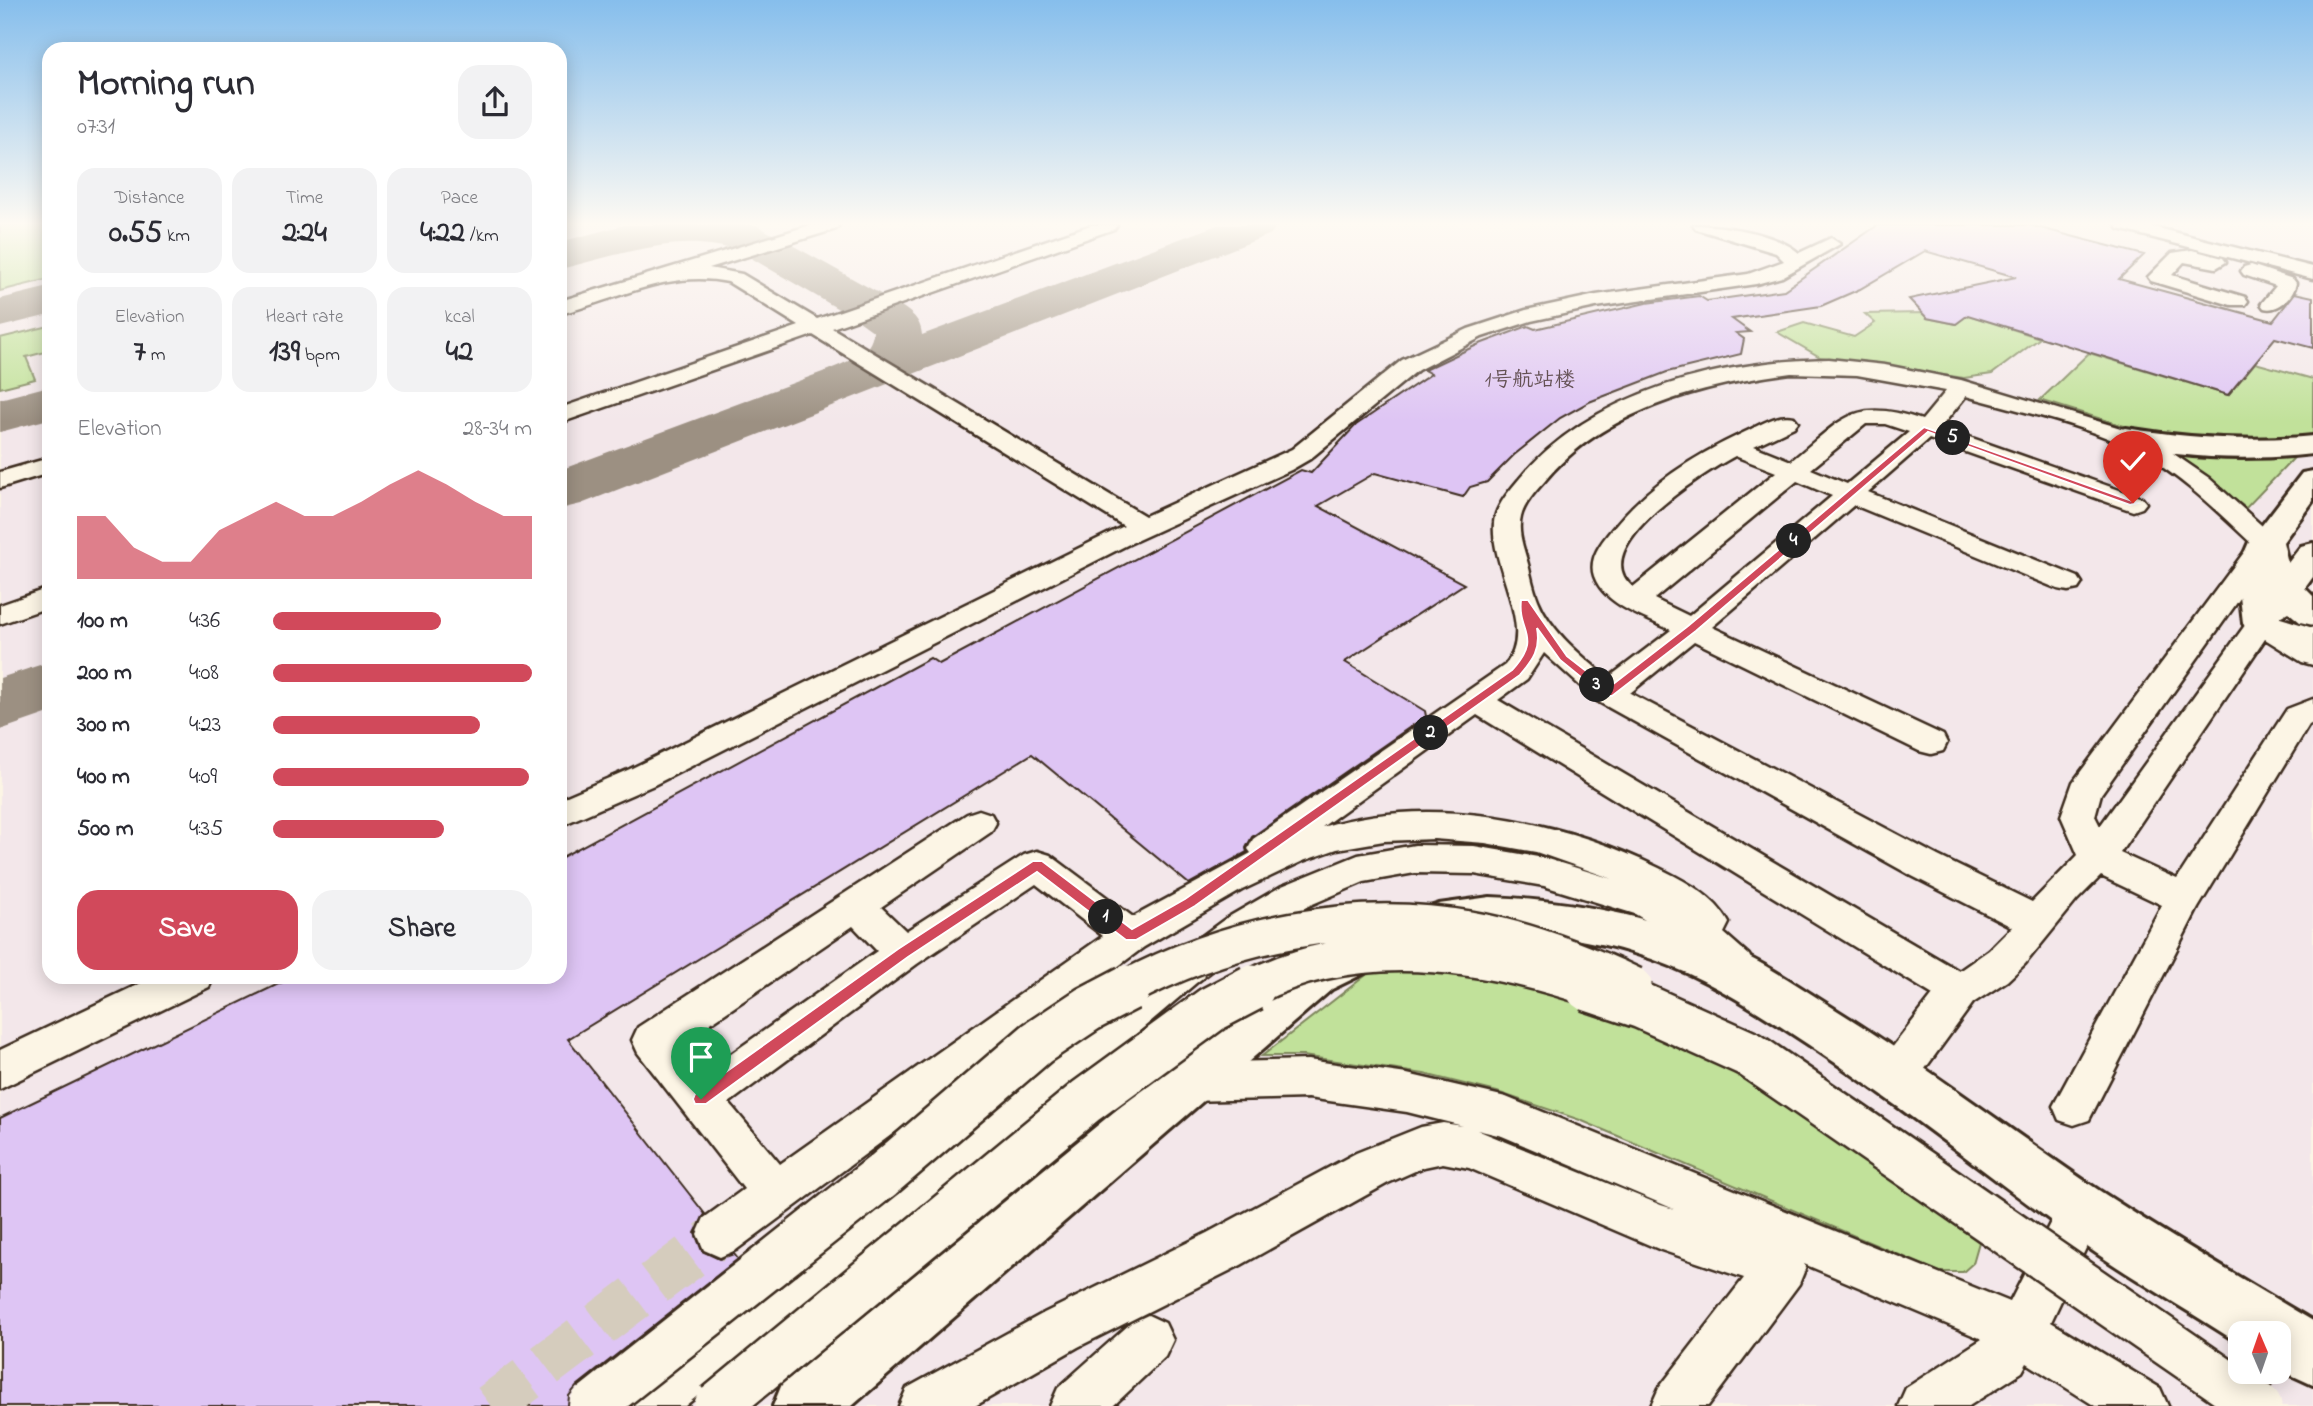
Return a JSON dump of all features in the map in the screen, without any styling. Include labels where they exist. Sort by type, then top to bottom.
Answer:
[{"type":"main road","points":[[2126,437],[2213,447],[2313,445]]},
{"type":"main road","points":[[2261,623],[2254,570],[2266,542],[2313,480]]},
{"type":"main road","points":[[2266,542],[2273,570],[2287,590],[2313,614]]},
{"type":"main road","points":[[2261,623],[2313,553]]},
{"type":"main road","points":[[2261,623],[2313,641]]},
{"type":"main road","points":[[804,1406],[1315,975],[1386,941],[1438,922],[1490,915],[1545,917],[1601,926],[1657,941],[1713,962],[1763,989],[1896,1075],[2081,1210],[2257,1321]]},
{"type":"main road","points":[[2291,1342],[2313,1355]]},
{"type":"street","points":[[567,306],[618,291]]},
{"type":"street","points":[[757,291],[1144,527]]},
{"type":"street","points":[[567,414],[920,291]]},
{"type":"street","points":[[567,810],[642,777],[1144,527],[1301,454],[1410,365],[1475,333],[1526,316],[1596,301],[1672,291]]},
{"type":"street","points":[[2201,291],[2238,301]]},
{"type":"street","points":[[2271,304],[2283,291]]},
{"type":"street","points":[[1190,902],[1477,701],[1516,672],[1529,658],[1533,632],[1509,546],[1507,516],[1528,483],[1547,461],[1580,435],[1625,411],[1694,386],[1776,367],[1828,366],[1892,373],[1961,387],[2126,437],[2186,475],[2266,542],[2085,791],[2078,816],[2097,858],[2184,899]]},
{"type":"street","points":[[1608,694],[1692,628],[1927,429],[1961,387]]},
{"type":"street","points":[[1634,601],[1857,419],[1864,417],[1883,416],[1927,429],[2133,503]]},
{"type":"street","points":[[1786,422],[1733,446],[1685,473],[1651,501],[1617,541],[1608,557],[1606,568],[1610,579],[1619,591],[1634,601],[1931,743]]},
{"type":"street","points":[[1733,446],[2068,583]]},
{"type":"street","points":[[0,480],[42,467]]},
{"type":"street","points":[[0,615],[42,600]]},
{"type":"street","points":[[1524,602],[1563,658],[1608,694],[1926,866],[2037,922]]},
{"type":"street","points":[[1896,1075],[1959,991],[1991,974],[2018,949],[2064,890],[2097,858],[2261,623],[2313,655]]},
{"type":"street","points":[[1477,701],[1959,991]]},
{"type":"street","points":[[2074,1106],[2184,899],[2298,716],[2313,710]]},
{"type":"street","points":[[776,1194],[652,1040],[979,823]]},
{"type":"street","points":[[720,1234],[1131,936],[1190,902],[1290,851],[1359,830],[1418,825],[1487,831],[1559,846],[1617,864],[1675,894],[1714,926],[1763,989]]},
{"type":"street","points":[[645,1406],[948,1165],[1191,965],[1238,930],[1295,896],[1358,869],[1415,859],[1462,860],[1544,873],[1647,903],[1696,932],[1763,989]]},
{"type":"street","points":[[701,1099],[903,953],[1037,865],[1131,936]]},
{"type":"street","points":[[856,905],[903,953]]},
{"type":"street","points":[[592,1406],[882,1176],[1042,1039],[1112,994],[1189,960],[1255,939],[1355,923],[1443,925],[1507,936],[1588,963],[1650,992],[1749,1054],[2259,1406]]},
{"type":"street","points":[[717,1406],[1086,1101],[1212,1009],[1279,973],[1342,957],[1409,952],[1483,959],[1563,979],[1642,1006],[1749,1054]]},
{"type":"street","points":[[0,1070],[178,984]]},
{"type":"street","points":[[1188,1082],[1308,1079],[1407,1093],[1506,1117],[2021,1331],[2142,1406]]},
{"type":"street","points":[[925,1406],[1061,1329],[1224,1249],[1373,1168],[1421,1147],[1443,1143],[1472,1148],[1661,1227],[1782,1267],[1678,1406]]},
{"type":"street","points":[[1924,1406],[2004,1354],[2021,1331],[2081,1210]]},
{"type":"street","points":[[1076,1406],[1148,1340]]},
{"type":"shaded area","points":[[0,291],[42,291],[42,984],[567,984],[567,291],[2313,291],[2313,1406],[0,1406]]},
{"type":"green space","points":[[1922,313],[1927,318],[1956,324],[1968,315],[2040,338],[1992,374],[1964,378],[1820,357],[1777,332],[1804,323],[1854,337],[1875,323],[1865,314]]},
{"type":"green space","points":[[42,328],[42,353],[26,357],[35,379],[0,388],[0,338]]},
{"type":"green space","points":[[2089,353],[2228,395],[2255,363],[2313,379],[2313,438],[2246,508],[2172,452],[2127,427],[2040,400]]},
{"type":"green space","points":[[1444,969],[1576,996],[1660,1033],[1732,1072],[1979,1242],[1973,1263],[1963,1272],[1940,1272],[1580,1120],[1497,1092],[1424,1074],[1303,1056],[1262,1056],[1370,972]]},
{"type":"building","points":[[1780,291],[1856,291],[1821,306],[1732,319],[1750,332],[1736,333],[1744,339],[1741,354],[1667,372],[1589,402],[1560,418],[1514,455],[1487,482],[1470,487],[1463,497],[1375,473],[1318,506],[1464,584],[1345,662],[1425,711],[1426,716],[1252,837],[1246,848],[1247,852],[1189,884],[1032,754],[568,1039],[705,1214],[695,1233],[702,1251],[719,1259],[734,1254],[738,1259],[577,1386],[569,1396],[568,1406],[0,1406],[0,1118],[278,984],[567,984],[567,854],[930,658],[939,664],[1301,470],[1311,473],[1356,425],[1431,374],[1424,370],[1477,345],[1528,326],[1535,329],[1646,303],[1699,296],[1707,301]]},
{"type":"building","points":[[1950,291],[2162,291],[2273,321],[2295,293],[2313,297],[2313,348],[2275,338],[2228,395],[1968,315],[1956,324],[1927,318],[1909,299]]},
{"type":"taxiway","points":[[840,291],[897,326],[898,337],[895,346],[883,361],[847,381]]},
{"type":"taxiway","points":[[567,488],[1084,291]]},
{"type":"taxiway","points":[[0,313],[42,303]]},
{"type":"taxiway","points":[[0,416],[42,404]]},
{"type":"taxiway","points":[[0,705],[42,689]]},
{"type":"tunnel","points":[[491,1406],[720,1234]]},
{"type":"route","points":[[701,1099],[903,953],[1037,865],[1131,936],[1190,902],[1516,672],[1529,658],[1533,645],[1533,632],[1524,602],[1563,658],[1608,694],[1692,628],[1927,429],[2133,503]]}]
